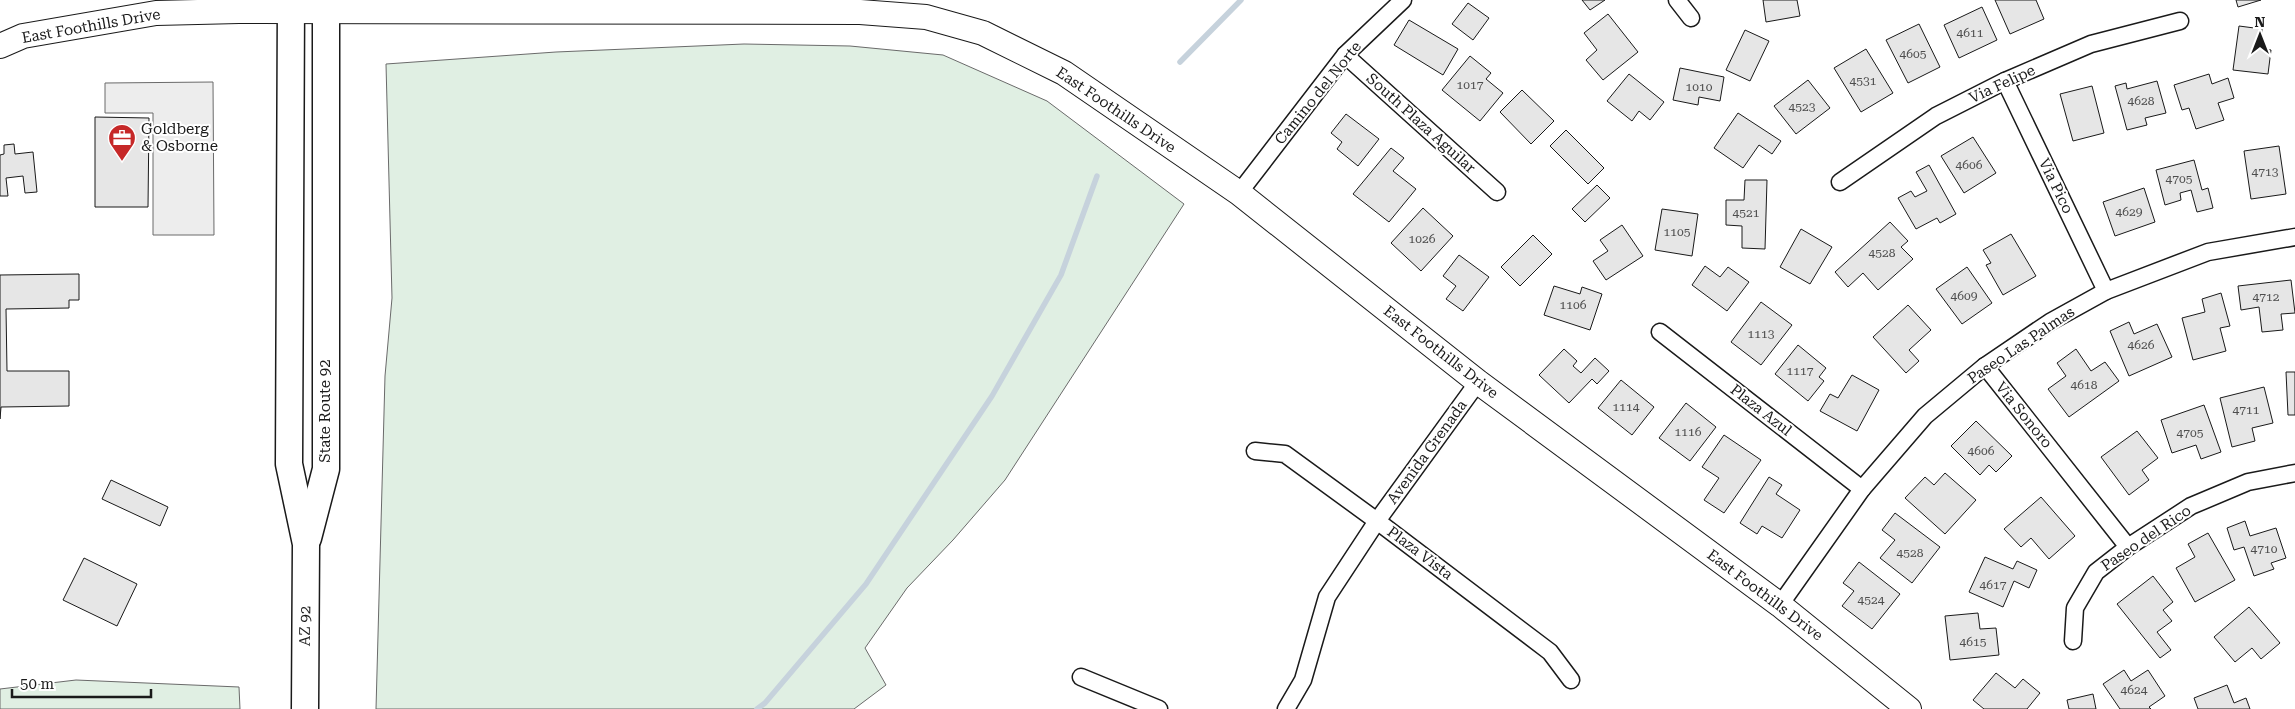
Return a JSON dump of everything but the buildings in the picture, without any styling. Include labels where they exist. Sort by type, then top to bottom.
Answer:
[{"type":"main road","name":"AZ 92","points":[[291,6],[289,464],[306,544],[305,709]]},
{"type":"main road","name":"State Route 92","points":[[306,544],[326,468],[326,6]]},
{"type":"street","name":"Camino del Norte","points":[[1239,193],[1345,55],[1403,0]]},
{"type":"street","points":[[1677,0],[1691,18]]},
{"type":"street","name":"East Foothills Drive","points":[[0,46],[23,36],[156,13],[291,6],[851,12],[926,16],[982,33],[1064,73],[1239,193],[1478,382],[1780,605],[1909,709]]},
{"type":"street","name":"Via Felipe","points":[[1840,182],[1936,116],[2005,81],[2092,44],[2180,21]]},
{"type":"street","name":"South Plaza Aguilar","points":[[1345,55],[1496,192]]},
{"type":"street","name":"Via Pico","points":[[2005,81],[2106,291]]},
{"type":"street","name":"Paseo Las Palmas","points":[[1780,605],[1862,489],[1925,416],[1984,366],[2050,322],[2106,291],[2208,252],[2295,237]]},
{"type":"street","name":"Plaza Azul","points":[[1660,332],[1862,489]]},
{"type":"street","name":"Via Sonoro","points":[[1984,366],[2128,547]]},
{"type":"street","name":"Avenida Grenada","points":[[1286,709],[1303,680],[1327,597],[1377,521],[1478,382]]},
{"type":"street","name":"Plaza Vista","points":[[1255,451],[1285,454],[1550,652],[1571,680]]},
{"type":"street","name":"Paseo del Rico","points":[[2073,641],[2075,608],[2096,572],[2128,547],[2190,506],[2248,482],[2295,473]]},
{"type":"street","points":[[1081,677],[1159,709]]},
{"type":"green space","points":[[744,44],[850,46],[943,55],[1047,101],[1184,204],[1005,480],[953,540],[907,588],[865,648],[886,685],[854,709],[376,709],[385,376],[392,298],[386,64],[556,52]]},
{"type":"green space","points":[[76,680],[239,687],[240,709],[0,709],[0,689]]},
{"type":"shaded area","points":[[213,82],[214,235],[153,235],[153,113],[105,113],[105,83]]},
{"type":"waterway","points":[[1180,62],[1241,0]]},
{"type":"waterway","points":[[757,709],[765,703],[866,584],[992,396],[1061,275],[1097,176]]},
{"type":"place","name":"Goldberg & Osborne","points":[[122,162]]}]
